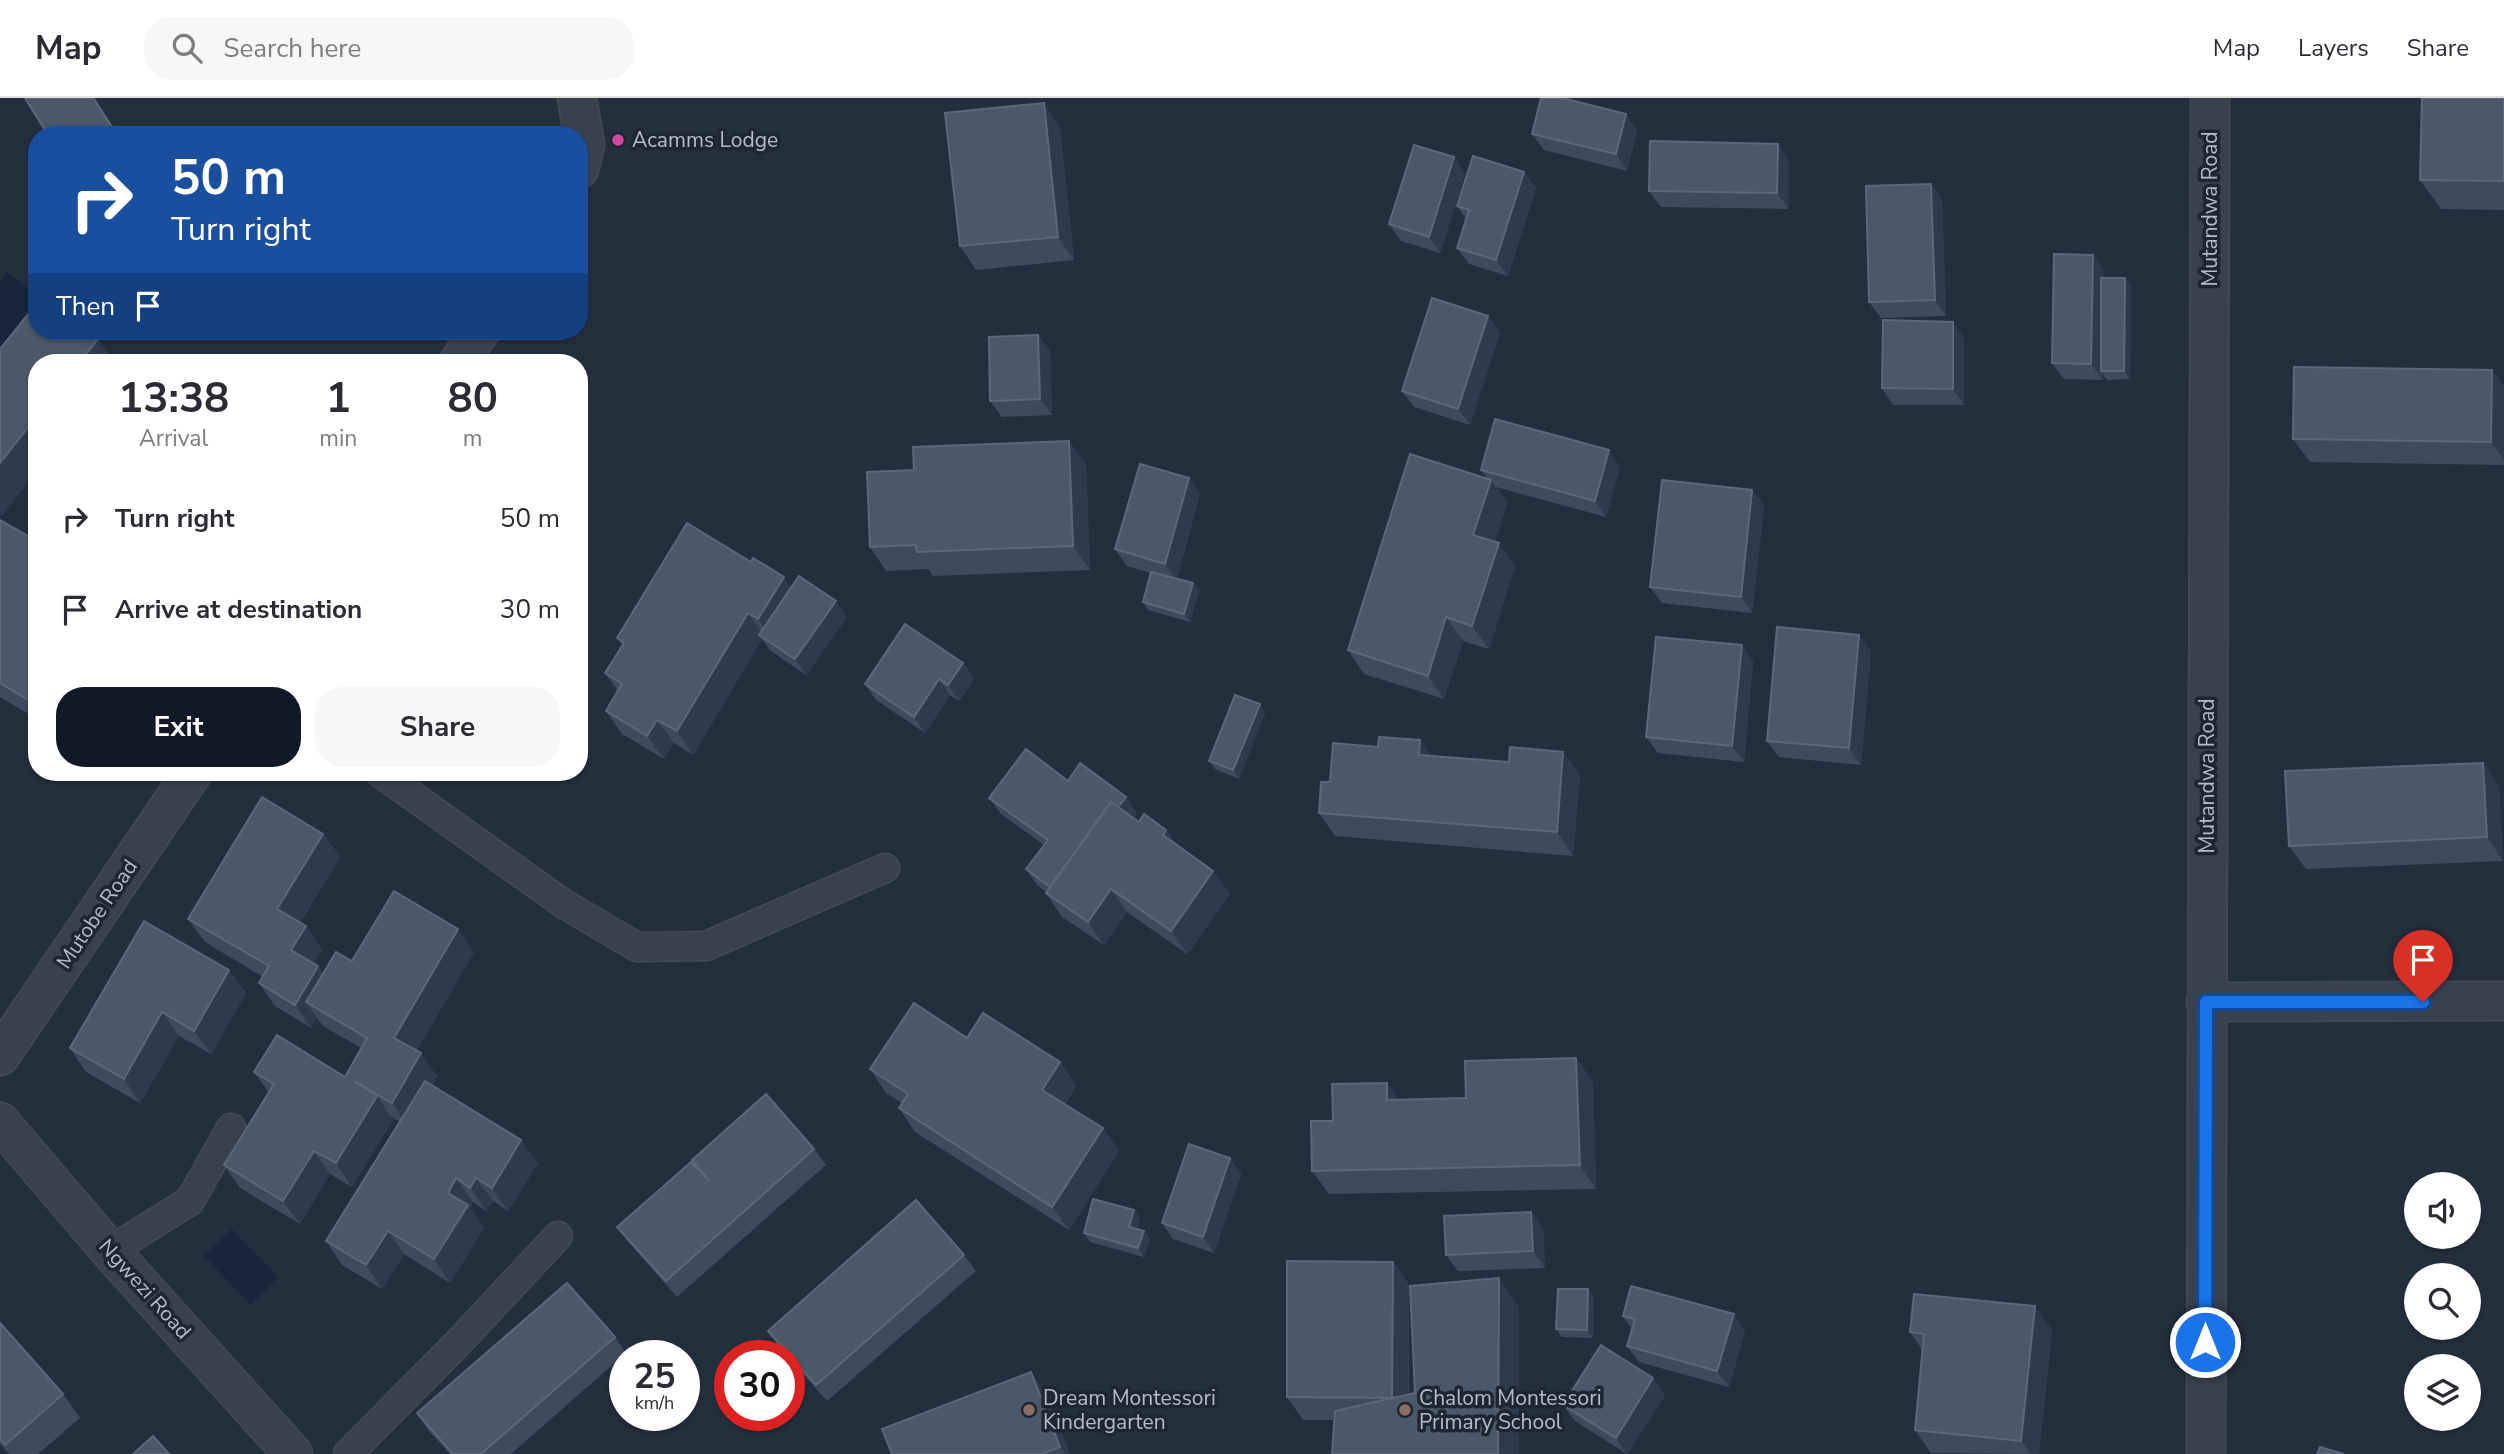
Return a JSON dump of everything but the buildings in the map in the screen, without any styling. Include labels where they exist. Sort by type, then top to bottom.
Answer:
[{"type":"street","points":[[577,98],[582,126]]},
{"type":"street","name":"Mutandwa Road","points":[[2206,1454],[2210,98]]},
{"type":"street","name":"Mutobe Road","points":[[0,1056],[187,781]]},
{"type":"street","points":[[2206,1002],[2504,1001]]},
{"type":"street","name":"Ngwezi Road","points":[[0,1122],[110,1251],[292,1454]]},
{"type":"lane","points":[[392,781],[564,904],[637,947],[706,946],[885,868]]},
{"type":"lane","points":[[110,1251],[190,1201],[232,1128]]},
{"type":"lane","points":[[348,1454],[456,1345],[558,1236]]},
{"type":"water","points":[[7,273],[28,288],[28,322],[0,359],[0,282]]},
{"type":"water","points":[[232,1229],[278,1277],[251,1305],[204,1256]]},
{"type":"place","name":"Acamms Lodge","points":[[618,140]]},
{"type":"place","name":"Dream Montessori Kindergarten","points":[[1029,1410]]},
{"type":"place","name":"Chalom Montessori Primary School","points":[[1405,1410]]},
{"type":"route","points":[[2205,1342],[2206,1002],[2423,1002]]}]
